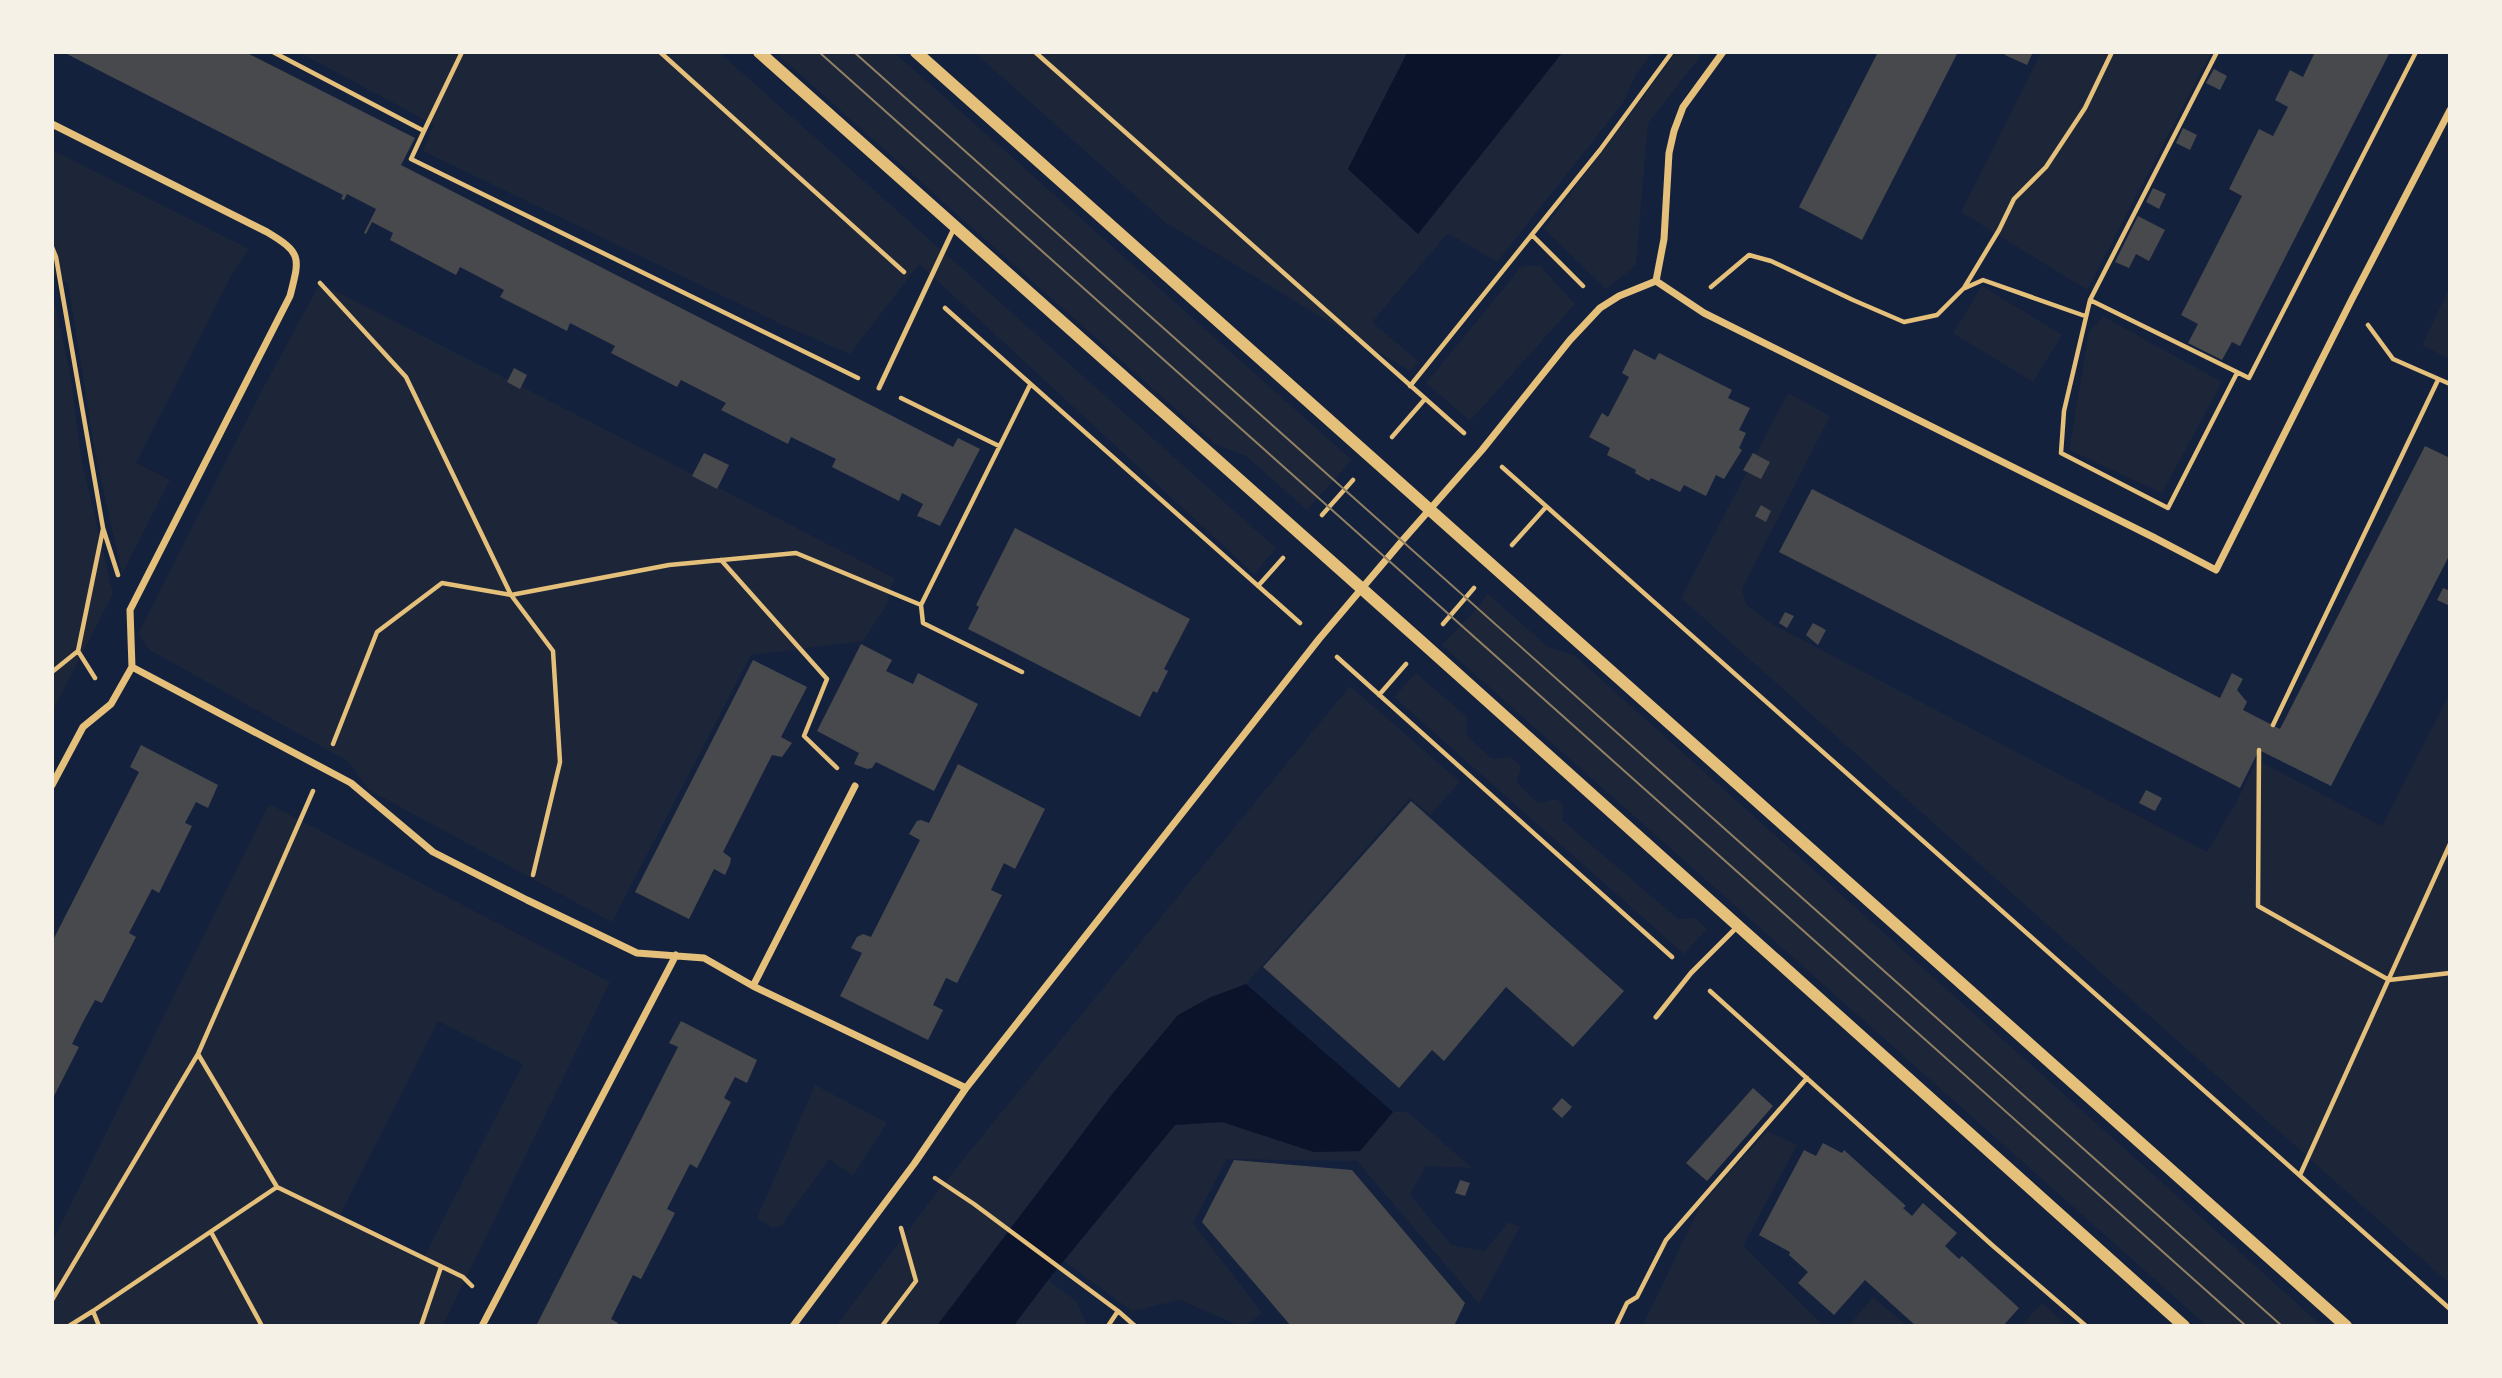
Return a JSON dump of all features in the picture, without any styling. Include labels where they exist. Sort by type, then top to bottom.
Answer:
[{"type":"street","points":[[759,52],[2184,1325]]},
{"type":"street","points":[[916,52],[2346,1325]]},
{"type":"street","points":[[1656,281],[1664,239],[1674,131],[1683,107],[1723,52]]},
{"type":"street","points":[[1656,281],[1690,304],[2216,570],[2449,110]]},
{"type":"street","points":[[52,124],[267,232],[290,246],[297,259],[290,296],[130,610],[132,667],[111,704],[83,727],[52,785]]},
{"type":"street","points":[[793,1325],[914,1164],[966,1088],[1361,588],[1482,450],[1570,340],[1600,308],[1619,296],[1656,281]]},
{"type":"street","points":[[132,667],[351,783],[433,852],[527,900],[637,953],[704,958],[753,986],[966,1088]]},
{"type":"street","points":[[753,986],[855,786]]},
{"type":"street","points":[[482,1325],[676,956]]},
{"type":"lane","points":[[879,388],[955,226]]},
{"type":"lane","points":[[1656,1017],[1690,973],[1738,925]]},
{"type":"path","points":[[273,52],[424,131]]},
{"type":"path","points":[[462,52],[411,159],[999,446]]},
{"type":"path","points":[[660,52],[1030,385],[1319,639],[1992,1245],[2086,1325]]},
{"type":"path","points":[[1035,52],[2449,1309]]},
{"type":"path","points":[[1410,386],[1600,150],[1672,52]]},
{"type":"path","points":[[1690,304],[1749,256],[1771,261],[1904,322],[1937,315],[1964,288],[1999,230],[2014,199],[2046,167],[2085,108],[2112,52]]},
{"type":"path","points":[[2168,508],[2061,453],[2064,411],[2090,300],[2217,52]]},
{"type":"path","points":[[2090,300],[2249,378],[2416,52]]},
{"type":"path","points":[[1532,235],[1577,279],[1600,308]]},
{"type":"path","points":[[52,247],[57,257],[103,528],[130,610]]},
{"type":"path","points":[[297,259],[407,377],[511,595],[553,651],[560,762],[527,900]]},
{"type":"path","points":[[1964,288],[1983,280],[2085,316]]},
{"type":"path","points":[[2351,301],[2393,359],[2449,384]]},
{"type":"path","points":[[2153,537],[2238,373]]},
{"type":"path","points":[[2273,725],[2438,380]]},
{"type":"path","points":[[1022,672],[923,622],[921,605],[1030,385]]},
{"type":"path","points":[[1258,586],[1425,399]]},
{"type":"path","points":[[1379,695],[1546,507]]},
{"type":"path","points":[[52,672],[78,651],[103,528]]},
{"type":"path","points":[[721,560],[827,679],[804,736],[855,786]]},
{"type":"path","points":[[78,651],[111,704]]},
{"type":"path","points":[[2259,750],[2258,906],[2389,980],[2449,973]]},
{"type":"path","points":[[2300,1175],[2449,844]]},
{"type":"path","points":[[198,1054],[277,1187],[463,1277],[493,1306]]},
{"type":"path","points":[[1616,1325],[1627,1303],[1637,1297],[1666,1240],[1807,1078]]},
{"type":"path","points":[[914,1164],[974,1204],[1135,1325]]},
{"type":"path","points":[[69,1325],[277,1187]]},
{"type":"path","points":[[882,1325],[916,1281],[891,1194]]},
{"type":"path","points":[[211,1232],[262,1325]]},
{"type":"path","points":[[421,1325],[442,1267]]},
{"type":"path","points":[[93,1311],[99,1325]]},
{"type":"path","points":[[1108,1325],[1118,1311]]},
{"type":"shaded area","points":[[301,53],[720,53],[1276,548],[1254,574],[919,264],[850,354],[781,324],[423,151],[434,125]]},
{"type":"shaded area","points":[[776,53],[895,53],[1352,460],[1307,510],[1246,456],[1215,444]]},
{"type":"shaded area","points":[[975,53],[1407,53],[1348,169],[1418,234],[1562,53],[1652,53],[1635,76],[1623,103],[1497,262],[1448,233],[1372,322],[1419,362],[1410,371],[1166,223]]},
{"type":"shaded area","points":[[1407,53],[1562,53],[1418,234],[1348,169]]},
{"type":"shaded area","points":[[1676,53],[1703,53],[1648,123],[1636,265],[1606,289],[1544,229]]},
{"type":"shaded area","points":[[2041,53],[2211,53],[2087,290],[1961,212]]},
{"type":"shaded area","points":[[52,150],[249,249],[231,276],[136,463],[170,480],[122,574],[95,452],[68,283],[53,275]]},
{"type":"shaded area","points":[[1522,266],[1540,266],[1575,304],[1470,421],[1426,383]]},
{"type":"shaded area","points":[[320,283],[894,578],[886,606],[863,641],[751,655],[612,922],[369,790],[349,762],[150,650],[138,634],[259,396]]},
{"type":"shaded area","points":[[1982,286],[2062,335],[2033,382],[1953,333]]},
{"type":"shaded area","points":[[2449,289],[2449,359],[2422,345]]},
{"type":"shaded area","points":[[52,291],[70,373],[82,462],[113,594],[53,710]]},
{"type":"shaded area","points":[[2104,317],[2222,382],[2162,493],[2069,450],[2089,331]]},
{"type":"shaded area","points":[[1788,393],[1830,416],[1742,589],[1746,604],[1770,623],[2207,852],[2257,760],[2382,826],[2449,695],[2449,1283],[1681,598]]},
{"type":"shaded area","points":[[1487,593],[1548,647],[1574,655],[2321,1325],[2206,1325],[1442,645],[1480,605]]},
{"type":"shaded area","points":[[1416,673],[1467,717],[1467,736],[1492,759],[1511,757],[1521,766],[1517,783],[1538,803],[1557,799],[1564,807],[1562,820],[1678,919],[1695,918],[1707,929],[1684,954],[1394,697]]},
{"type":"shaded area","points":[[1350,686],[1460,782],[1430,815],[1410,798],[1246,984],[1209,998],[1113,1093],[937,1325],[836,1326],[948,1178]]},
{"type":"shaded area","points":[[269,804],[610,982],[443,1325],[53,1325],[52,1242]],"holes":[[[438,1021],[523,1064],[423,1259],[339,1217]]]},
{"type":"shaded area","points":[[1246,984],[1393,1112],[1360,1151],[1314,1152],[1222,1122],[1175,1125],[1014,1325],[937,1326],[1113,1093],[1178,1015],[1209,998]]},
{"type":"shaded area","points":[[815,1085],[887,1123],[853,1176],[829,1159],[781,1226],[772,1228],[757,1218]]},
{"type":"shaded area","points":[[1393,1112],[1408,1112],[1472,1168],[1426,1166],[1410,1194],[1451,1245],[1485,1251],[1508,1222],[1520,1227],[1479,1304],[1357,1161],[1227,1159],[1193,1223],[1262,1313],[1247,1325],[1238,1325],[1180,1300],[1132,1311],[1064,1261],[1175,1125],[1222,1122],[1314,1152],[1360,1151]]},
{"type":"shaded area","points":[[1767,1131],[1797,1145],[1743,1246],[1823,1325],[1643,1325],[1700,1206]]},
{"type":"shaded area","points":[[1048,1280],[1076,1301],[1087,1325],[1014,1326]]},
{"type":"shaded area","points":[[1873,1297],[1906,1325],[1849,1325]]},
{"type":"shaded area","points":[[2042,1303],[2067,1325],[2022,1325]]},
{"type":"building","points":[[63,52],[245,52],[415,138],[401,165],[953,447],[958,438],[980,449],[940,526],[917,516],[923,504],[902,493],[899,501],[832,467],[836,459],[791,437],[788,444],[721,410],[726,403],[681,380],[677,387],[611,353],[615,346],[570,323],[567,331],[500,297],[504,290],[460,267],[456,275],[390,240],[393,233],[372,222],[366,234],[364,233],[376,209],[347,194],[344,200],[341,199],[343,195]]},
{"type":"building","points":[[1878,52],[1958,52],[1862,240],[1799,207]]},
{"type":"building","points":[[2006,52],[2033,52],[2027,65],[2005,55]]},
{"type":"building","points":[[2315,52],[2390,52],[2240,346],[2232,342],[2222,360],[2188,343],[2198,324],[2181,315],[2242,196],[2229,189],[2259,129],[2273,136],[2288,107],[2275,100],[2290,70],[2303,77]]},
{"type":"building","points":[[2214,69],[2227,76],[2220,90],[2206,83]]},
{"type":"building","points":[[2183,128],[2197,135],[2190,150],[2176,143]]},
{"type":"building","points":[[2153,188],[2166,194],[2159,209],[2146,202]]},
{"type":"building","points":[[2138,216],[2165,230],[2149,261],[2136,254],[2129,268],[2115,262]]},
{"type":"building","points":[[1634,349],[1655,360],[1659,353],[1732,390],[1728,398],[1750,408],[1739,430],[1746,433],[1739,448],[1742,450],[1724,479],[1716,475],[1706,496],[1684,485],[1680,492],[1651,478],[1649,481],[1635,473],[1636,470],[1607,455],[1610,448],[1589,437],[1602,413],[1608,417],[1629,377],[1622,373]]},
{"type":"building","points":[[514,368],[527,375],[520,389],[507,382]]},
{"type":"building","points":[[2425,446],[2450,458],[2450,554],[2331,786],[2259,750],[2240,788],[1779,552],[1812,489],[2220,698],[2232,673],[2243,679],[2237,690],[2247,702],[2243,710],[2280,729]]},
{"type":"building","points":[[704,453],[729,465],[717,489],[692,476]]},
{"type":"building","points":[[1753,453],[1770,462],[1761,479],[1743,470]]},
{"type":"building","points":[[1761,505],[1771,511],[1766,522],[1755,516]]},
{"type":"building","points":[[1015,528],[1190,619],[1164,669],[1168,671],[1157,693],[1153,691],[1140,717],[968,629],[979,607],[976,605]]},
{"type":"building","points":[[2443,588],[2450,591],[2450,606],[2437,600]]},
{"type":"building","points":[[1785,612],[1794,616],[1787,628],[1779,623]]},
{"type":"building","points":[[1813,623],[1826,630],[1818,645],[1806,635]]},
{"type":"building","points":[[861,644],[892,660],[886,671],[913,684],[918,673],[978,704],[934,791],[876,762],[872,768],[867,769],[854,764],[859,753],[817,731]]},
{"type":"building","points":[[753,660],[807,687],[781,737],[792,743],[782,757],[772,755],[723,852],[731,858],[725,875],[714,869],[689,919],[635,892]]},
{"type":"building","points":[[141,745],[218,785],[208,808],[196,802],[185,823],[192,826],[159,893],[152,889],[129,933],[136,937],[102,1003],[95,1000],[83,1022],[72,1044],[79,1047],[52,1100],[52,942],[139,772],[130,767]]},
{"type":"building","points":[[958,764],[1045,809],[1015,869],[1004,863],[991,890],[1002,895],[957,983],[946,978],[933,1005],[943,1010],[928,1040],[840,996],[862,953],[851,948],[857,937],[863,934],[871,937],[920,840],[909,834],[917,821],[929,823]]},
{"type":"building","points":[[2146,790],[2162,798],[2155,811],[2139,803]]},
{"type":"building","points":[[1411,801],[1624,991],[1573,1047],[1506,987],[1444,1061],[1432,1050],[1399,1088],[1263,967]]},
{"type":"building","points":[[681,1021],[757,1060],[747,1083],[735,1077],[724,1098],[731,1102],[697,1168],[690,1164],[667,1209],[675,1213],[641,1279],[633,1275],[611,1319],[618,1323],[617,1326],[536,1326],[678,1047],[669,1043]]},
{"type":"building","points":[[1753,1088],[1773,1106],[1707,1181],[1686,1163]]},
{"type":"building","points":[[1562,1098],[1572,1107],[1562,1118],[1552,1109]]},
{"type":"building","points":[[1823,1143],[1842,1153],[1844,1150],[1906,1206],[1903,1208],[1912,1216],[1923,1203],[1957,1233],[1945,1246],[1959,1259],[1962,1256],[2019,1308],[2003,1326],[1916,1326],[1865,1280],[1834,1315],[1798,1283],[1808,1272],[1789,1255],[1790,1252],[1759,1235],[1804,1150],[1816,1156]]},
{"type":"building","points":[[1234,1160],[1352,1170],[1465,1303],[1454,1326],[1291,1326],[1202,1222]]},
{"type":"building","points":[[1460,1180],[1470,1183],[1465,1196],[1455,1193]]},
{"type":"tram line","points":[[819,52],[2246,1326]]},
{"type":"tram line","points":[[854,52],[2282,1326]]}]
